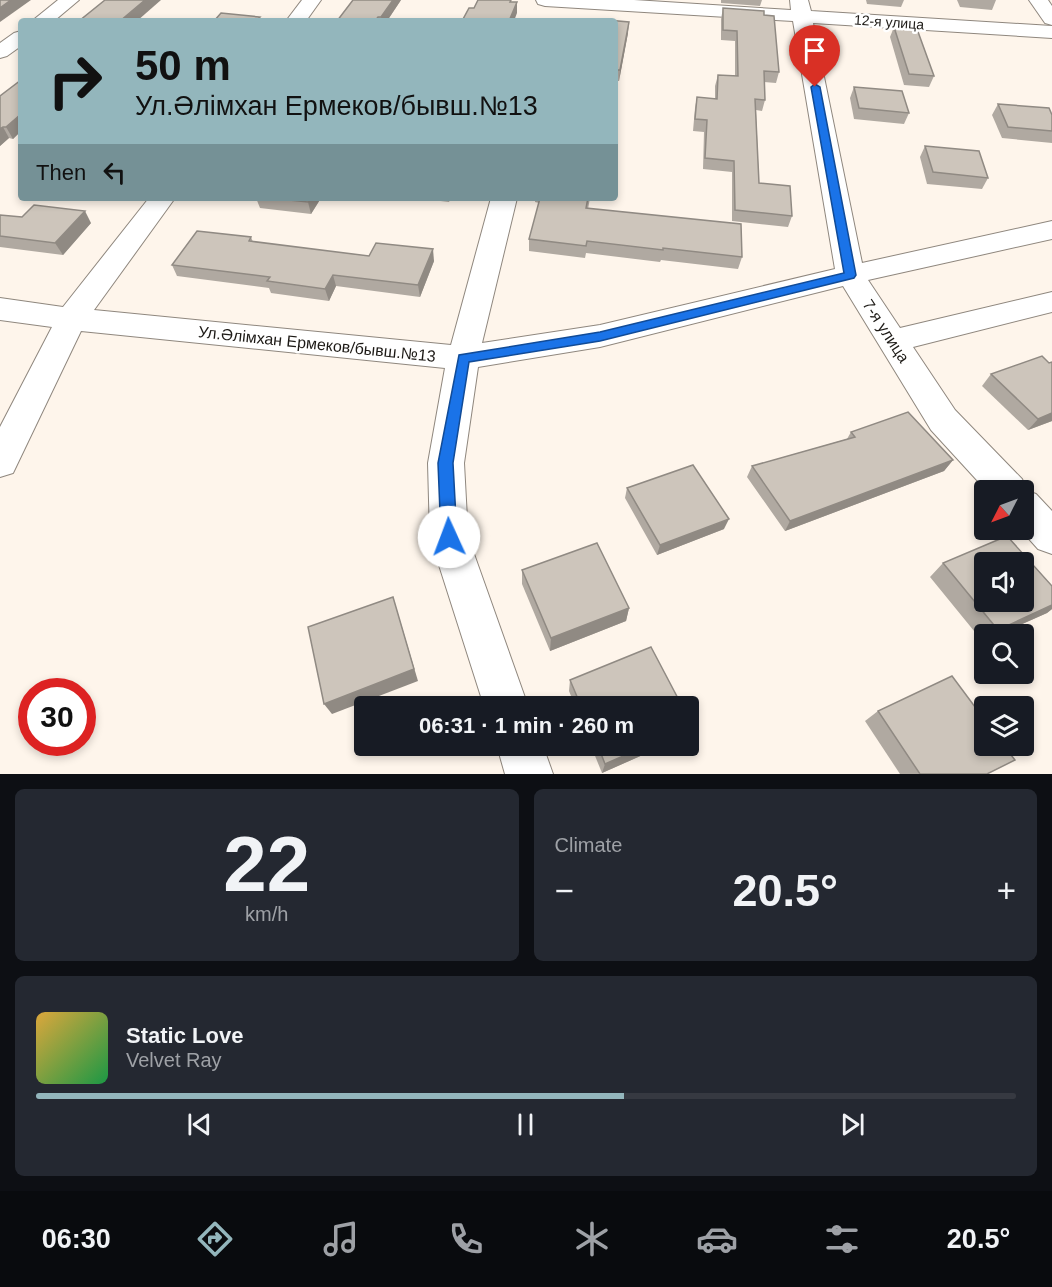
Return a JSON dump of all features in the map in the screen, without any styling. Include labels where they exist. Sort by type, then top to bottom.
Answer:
[{"type":"street","points":[[46,18],[70,0]]},
{"type":"street","points":[[298,18],[312,0]]},
{"type":"street","name":"12-я улица","points":[[545,0],[800,8],[1052,32]]},
{"type":"street","points":[[549,18],[554,0]]},
{"type":"street","points":[[1038,0],[1052,19]]},
{"type":"street","name":"7-я улица","points":[[800,8],[850,275],[943,420],[1000,480]]},
{"type":"street","points":[[0,52],[18,39]]},
{"type":"street","points":[[0,462],[71,319],[160,201]]},
{"type":"street","points":[[503,201],[463,358],[446,463],[449,537],[503,696]]},
{"type":"street","name":"Ул.Әлімхан Ермеков/бывш.№13","points":[[0,309],[71,319],[463,358],[600,336],[850,275],[1052,230]]},
{"type":"street","points":[[893,341],[1052,302]]},
{"type":"street","points":[[1034,518],[1052,537]]},
{"type":"street","points":[[523,756],[529,774]]},
{"type":"building","points":[[0,0],[11,0],[0,8]]},
{"type":"building","points":[[105,0],[145,0],[124,18],[83,18]]},
{"type":"building","points":[[353,0],[393,0],[381,17],[339,18]]},
{"type":"building","points":[[478,0],[517,2],[510,18],[464,18],[469,8],[474,8]]},
{"type":"building","points":[[723,8],[764,11],[764,15],[774,16],[779,72],[764,71],[765,100],[755,99],[759,183],[790,186],[792,216],[735,210],[734,161],[705,158],[707,120],[695,119],[697,97],[717,99],[718,75],[738,76],[737,31],[723,30]]},
{"type":"building","points":[[221,13],[260,17],[259,18],[217,18]]},
{"type":"building","points":[[618,21],[629,22],[620,70],[618,70]]},
{"type":"building","points":[[894,27],[917,29],[934,76],[909,74]]},
{"type":"building","points":[[18,82],[18,117],[0,129],[0,96]]},
{"type":"building","points":[[854,87],[902,91],[909,113],[859,108]]},
{"type":"building","points":[[998,104],[1049,108],[1052,115],[1052,131],[1008,127]]},
{"type":"building","points":[[925,146],[979,151],[988,178],[933,172]]},
{"type":"building","points":[[539,201],[587,201],[586,208],[741,224],[742,257],[587,241],[586,246],[529,239]]},
{"type":"building","points":[[34,205],[85,211],[55,243],[0,236],[0,215],[22,217]]},
{"type":"building","points":[[197,231],[251,237],[249,241],[369,256],[376,243],[433,249],[418,285],[333,275],[325,289],[267,281],[270,277],[172,265]]},
{"type":"building","points":[[1042,356],[1049,363],[1052,362],[1052,413],[1038,419],[991,374]]},
{"type":"building","points":[[908,412],[953,460],[790,521],[752,466],[855,437],[851,432]]},
{"type":"building","points":[[693,465],[729,519],[660,545],[627,488]]},
{"type":"building","points":[[998,540],[1011,540],[1021,552],[974,552],[974,601],[943,563]]},
{"type":"building","points":[[597,543],[629,608],[551,638],[522,570]]},
{"type":"building","points":[[1034,566],[1052,586],[1052,605],[1011,624],[993,624],[983,612],[1034,612]]},
{"type":"building","points":[[393,597],[414,669],[324,704],[308,627]]},
{"type":"building","points":[[651,647],[677,696],[577,696],[570,680]]},
{"type":"building","points":[[952,676],[974,706],[974,756],[1012,756],[1015,760],[987,774],[920,774],[878,711]]},
{"type":"building","points":[[602,756],[623,756],[605,764]]},
{"type":"route","points":[[449,537],[446,463],[463,358],[600,336],[850,275],[815,87]]}]
